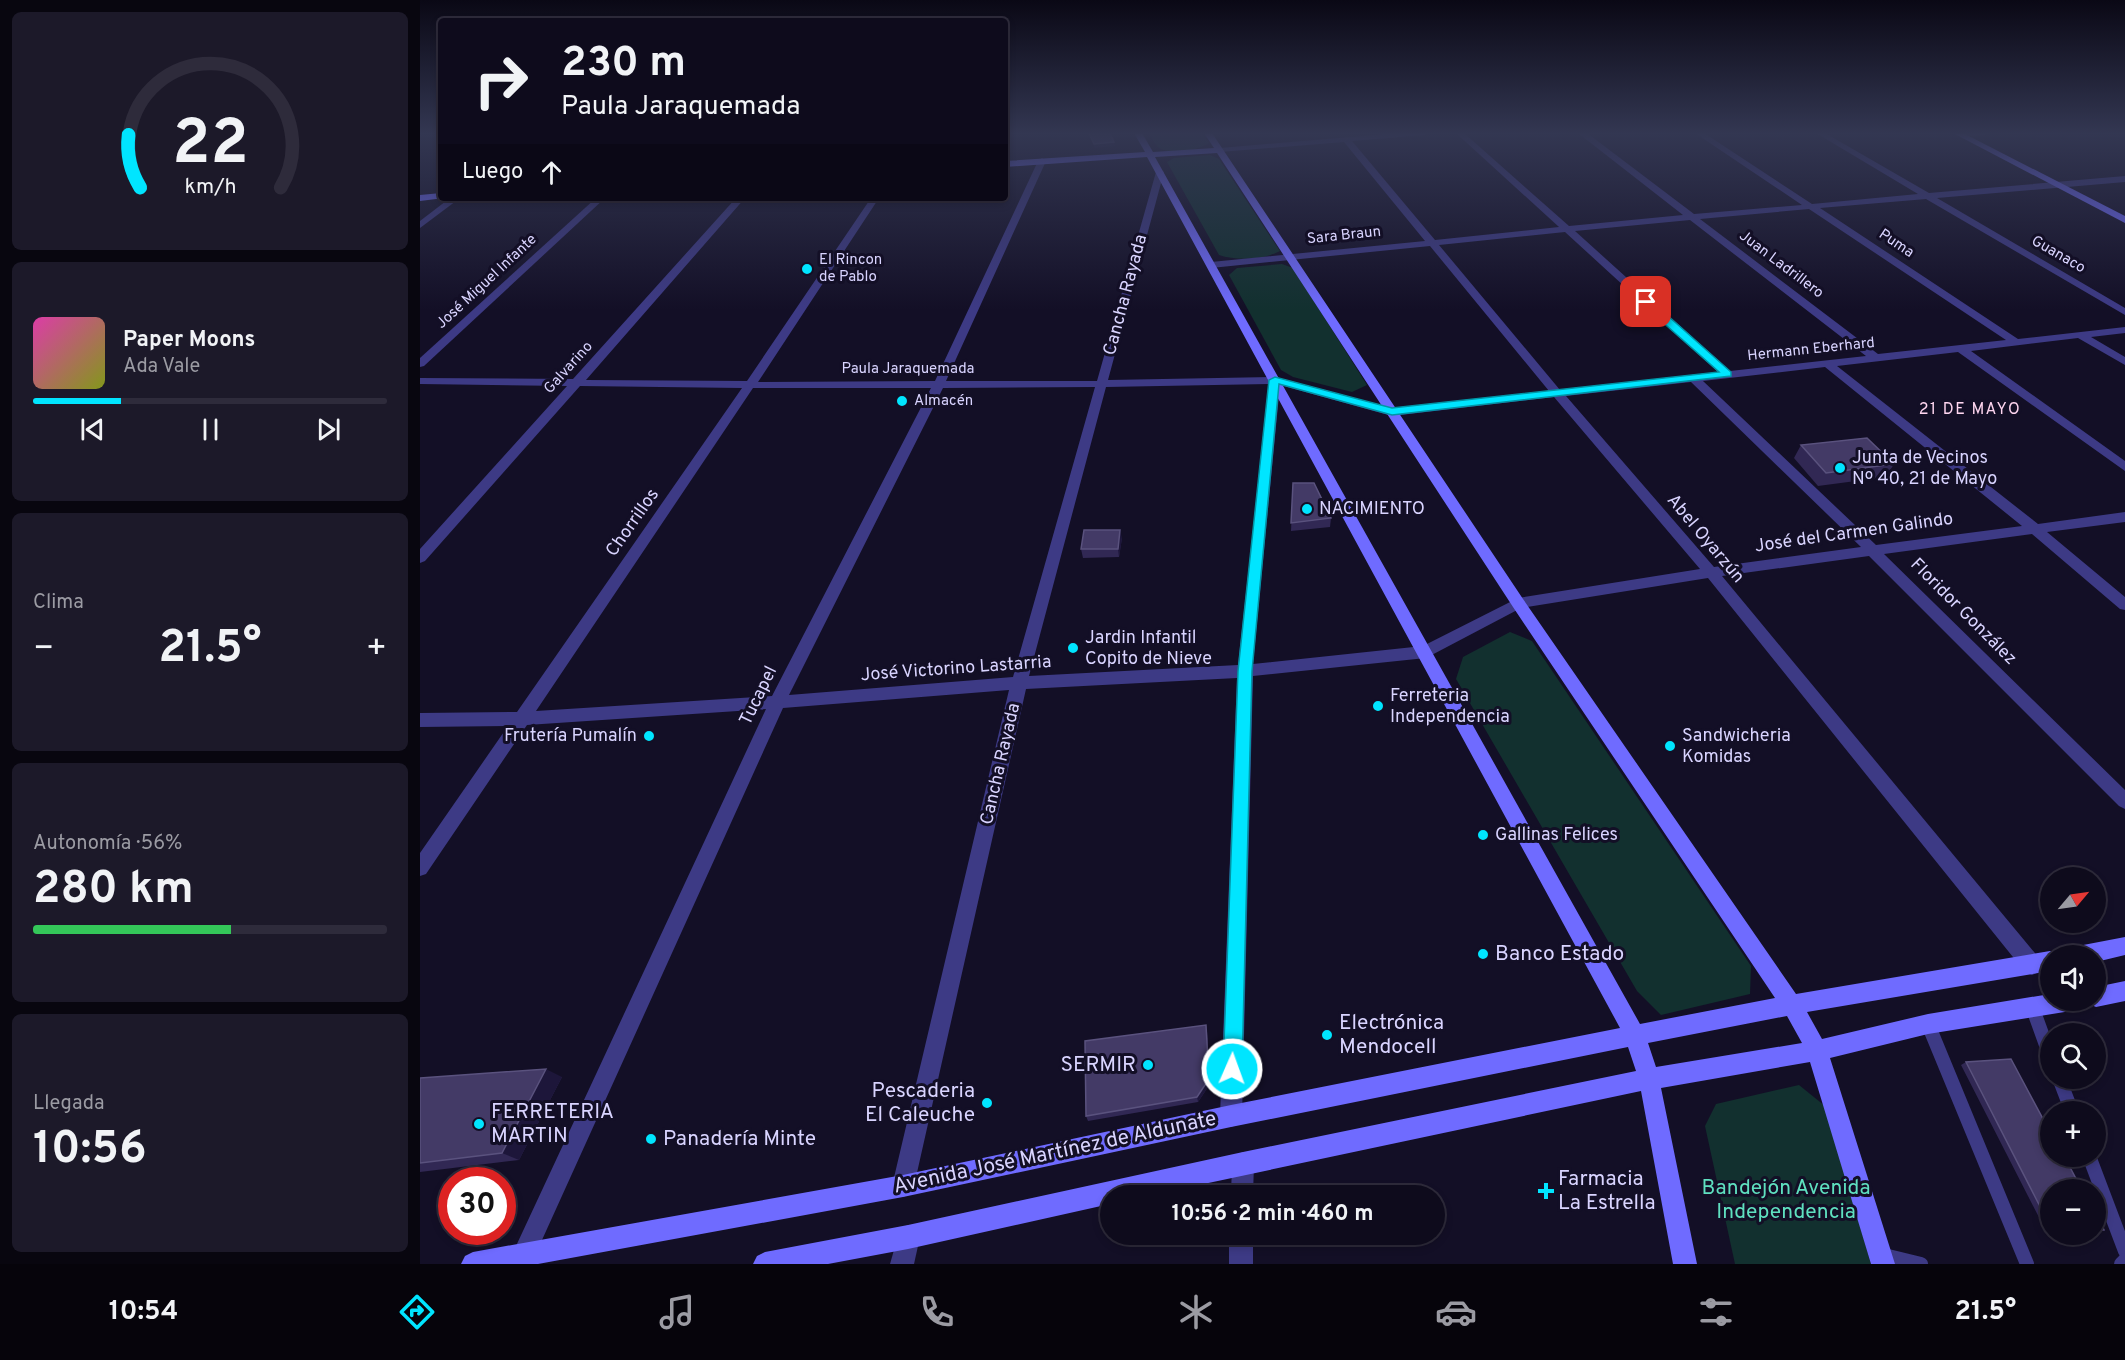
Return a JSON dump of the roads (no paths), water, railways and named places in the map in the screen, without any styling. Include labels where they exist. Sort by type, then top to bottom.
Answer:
[{"type":"main road","points":[[1171,192],[1635,1035],[1649,1079],[1685,1264]]},
{"type":"main road","points":[[1248,192],[1518,603],[1792,1005],[1817,1050],[1881,1259]]},
{"type":"main road","points":[[2072,192],[2125,220]]},
{"type":"main road","points":[[420,198],[438,196]]},
{"type":"main road","points":[[2106,950],[2125,946]]},
{"type":"main road","name":"Avenida José Martínez de Aldunate","points":[[473,1264],[903,1186],[1231,1116],[1635,1035],[1792,1005],[2040,963]]},
{"type":"main road","points":[[2106,995],[2125,991]]},
{"type":"main road","points":[[765,1264],[908,1238],[1243,1163],[1649,1079],[1817,1050],[1928,1024],[2040,1008]]},
{"type":"street","name":"Tucapel","points":[[524,1254],[777,702],[939,384],[1028,192]]},
{"type":"street","name":"Cancha Rayada","points":[[903,1186],[1019,683],[1154,192]]},
{"type":"street","name":"Abel Oyarzún","points":[[1390,192],[1557,393],[2040,962]]},
{"type":"street","points":[[1524,192],[1727,374]]},
{"type":"street","name":"Juan Ladrillero","points":[[1659,192],[1875,357]]},
{"type":"street","name":"Puma","points":[[1790,192],[2016,342]]},
{"type":"street","name":"Guanaco","points":[[1921,192],[2125,312]]},
{"type":"street","name":"Sara Braun","points":[[1211,265],[1958,192]]},
{"type":"street","points":[[420,225],[452,201]]},
{"type":"street","name":"José Miguel Infante","points":[[420,364],[598,201]]},
{"type":"street","name":"Galvarino","points":[[420,558],[738,201]]},
{"type":"street","name":"Chorrillos","points":[[420,868],[873,201]]},
{"type":"street","name":"Hermann Eberhard","points":[[1392,412],[2125,330]]},
{"type":"street","points":[[2080,334],[2125,362]]},
{"type":"street","points":[[1960,348],[2125,467]]},
{"type":"street","points":[[1827,363],[2035,529],[2125,605]]},
{"type":"street","name":"Floridor González","points":[[1694,378],[1872,550],[2125,801]]},
{"type":"street","points":[[1231,1116],[1245,671],[1275,380]]},
{"type":"street","name":"Paula Jaraquemada","points":[[420,381],[750,385],[1101,384],[1275,380],[1392,412]]},
{"type":"street","name":"José del Carmen Galindo","points":[[1518,603],[1872,550],[2125,517]]},
{"type":"street","name":"José Victorino Lastarria","points":[[420,720],[520,719],[1019,683],[1245,671],[1426,652],[1518,603]]},
{"type":"street","points":[[1242,1185],[1243,1163]]},
{"type":"street","points":[[902,1264],[908,1238]]},
{"type":"street","points":[[1241,1245],[1241,1264]]},
{"type":"lane","points":[[2033,1009],[2040,1028]]},
{"type":"lane","points":[[1928,1024],[2027,1264]]},
{"type":"lane","points":[[2093,1167],[2125,1251]]},
{"type":"lane","points":[[1881,1259],[1921,1264]]},
{"type":"lane","points":[[2121,1264],[2125,1260]]},
{"type":"place","name":"El Rincon de Pablo","points":[[807,269]]},
{"type":"place","name":"Almacén","points":[[902,401]]},
{"type":"place","name":"Junta de Vecinos Nº 40, 21 de Mayo","points":[[1840,468]]},
{"type":"place","name":"NACIMIENTO","points":[[1307,509]]},
{"type":"place","name":"Jardin Infantil Copito de Nieve","points":[[1073,648]]},
{"type":"place","name":"Ferreteria Independencia","points":[[1378,706]]},
{"type":"place","name":"Frutería Pumalín","points":[[649,736]]},
{"type":"place","name":"Sandwicheria Komidas","points":[[1670,746]]},
{"type":"place","name":"Gallinas Felices","points":[[1483,835]]},
{"type":"place","name":"Banco Estado","points":[[1483,954]]},
{"type":"place","name":"Electrónica Mendocell","points":[[1327,1035]]},
{"type":"place","name":"SERMIR","points":[[1148,1065]]},
{"type":"place","name":"Pescaderia El Caleuche","points":[[987,1103]]},
{"type":"place","name":"FERRETERIA MARTIN","points":[[479,1124]]},
{"type":"place","name":"Panadería Minte","points":[[651,1139]]},
{"type":"place","name":"Farmacia La Estrella","points":[[1546,1191]]},
{"type":"district","name":"21 DE MAYO","points":[[1970,410]]},
{"type":"park label","name":"Bandejón Avenida Independencia","points":[[1786,1200]]}]
